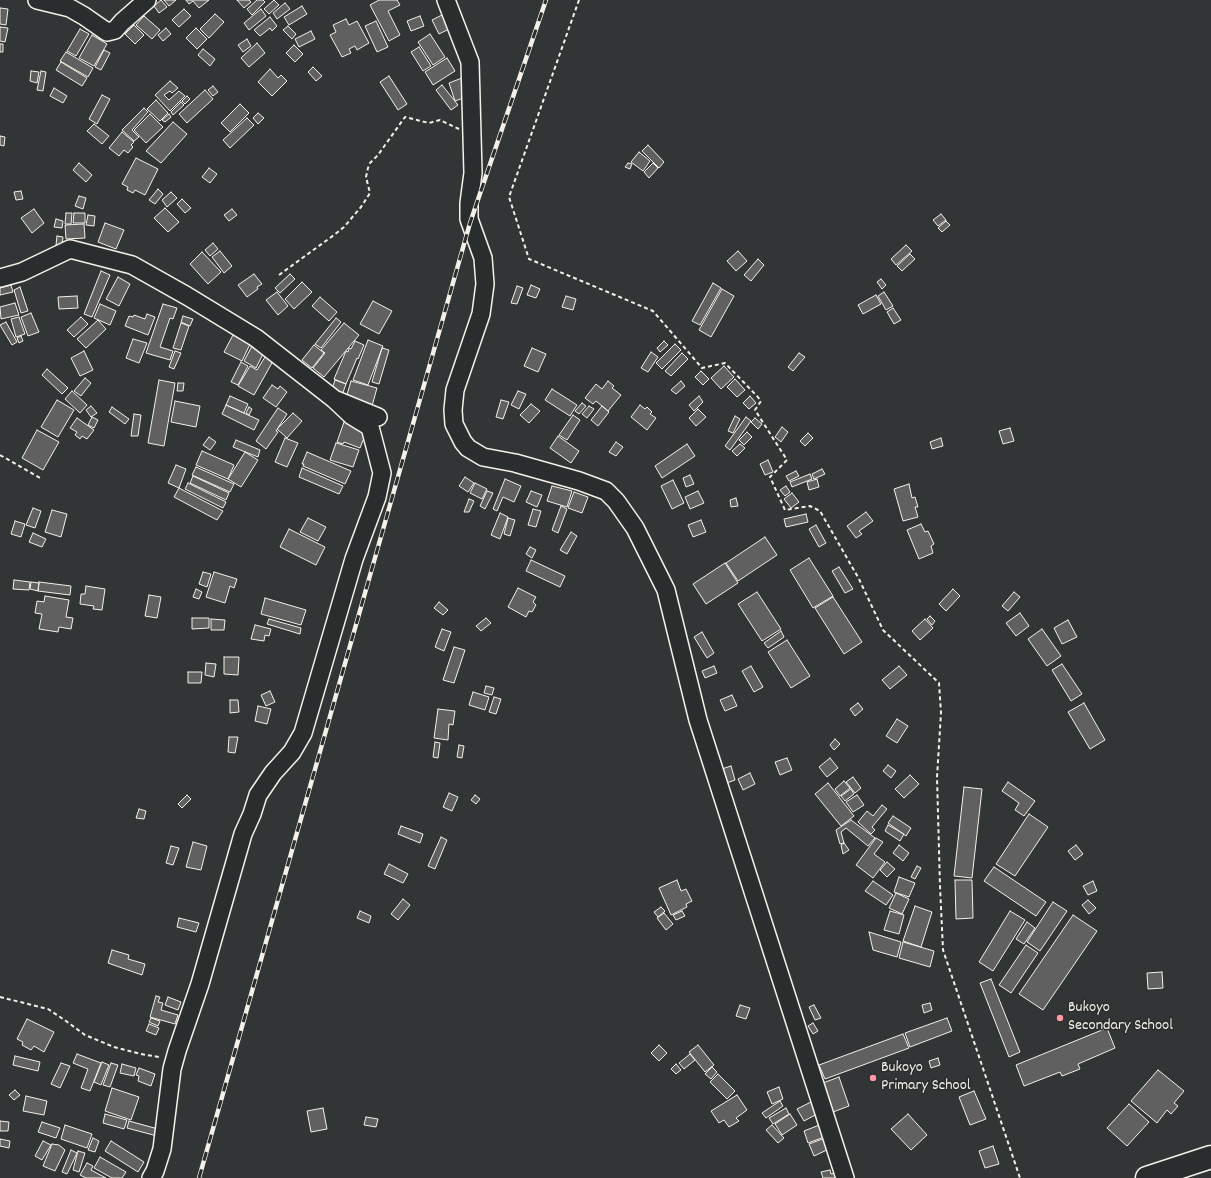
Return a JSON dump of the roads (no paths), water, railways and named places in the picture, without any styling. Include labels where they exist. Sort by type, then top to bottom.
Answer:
[{"type":"main road","points":[[1147,1178],[1211,1157]]},
{"type":"street","points":[[37,0],[70,8],[107,32],[115,30],[147,0]]},
{"type":"street","points":[[446,0],[470,62],[473,173],[469,203],[469,219],[483,258],[485,284],[481,314],[455,390],[453,410],[454,424],[463,442],[468,448],[483,457],[515,463],[572,479],[606,491],[616,501],[635,528],[666,590],[698,720],[845,1178]]},
{"type":"street","points":[[0,278],[22,272],[70,248],[132,265],[256,338],[334,399],[352,416],[370,427],[382,473],[378,497],[354,559],[302,733],[292,752],[273,773],[258,795],[252,814],[243,834],[200,984],[172,1069],[162,1149],[156,1171],[152,1178]]},
{"type":"street","points":[[334,399],[378,417]]},
{"type":"railway","points":[[199,1178],[470,223],[546,0]]},
{"type":"place","name":"Bukoyo Secondary School","points":[[1060,1018]]},
{"type":"place","name":"Bukoyo Primary School","points":[[873,1078]]}]
